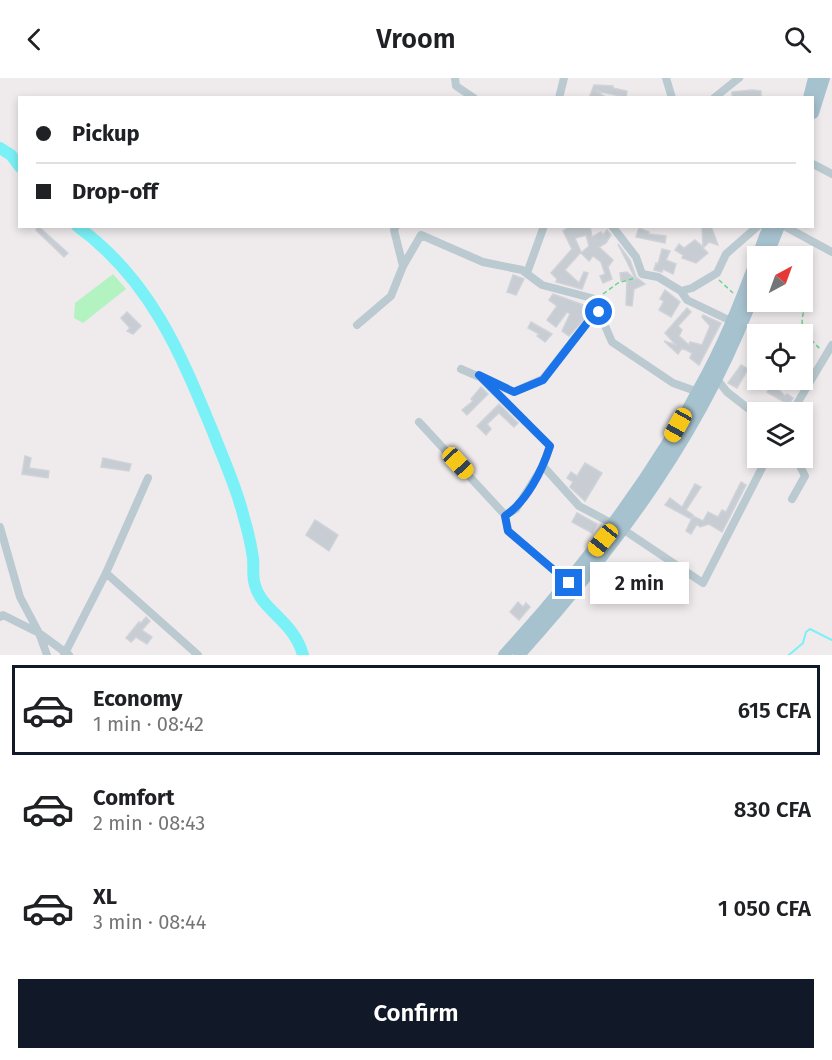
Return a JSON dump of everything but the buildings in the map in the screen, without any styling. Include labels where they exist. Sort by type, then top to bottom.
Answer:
[{"type":"main road","points":[[810,96],[814,78]]},
{"type":"main road","points":[[814,110],[824,78]]},
{"type":"main road","points":[[702,393],[769,228]]},
{"type":"main road","points":[[771,246],[778,228]]},
{"type":"main road","points":[[519,655],[620,527],[647,477],[702,393],[716,378],[747,308]]},
{"type":"main road","points":[[504,655],[573,586]]},
{"type":"street","points":[[455,78],[456,86],[471,96]]},
{"type":"street","points":[[560,96],[564,78]]},
{"type":"street","points":[[666,78],[671,96]]},
{"type":"street","points":[[716,96],[739,78]]},
{"type":"street","points":[[814,165],[832,174]]},
{"type":"street","points":[[395,228],[403,266]]},
{"type":"street","points":[[357,325],[391,296],[403,266],[426,228]]},
{"type":"street","points":[[527,273],[543,228]]},
{"type":"street","points":[[614,228],[636,257],[642,274],[658,277],[681,291],[687,300],[731,321]]},
{"type":"street","points":[[681,291],[692,288],[714,275],[726,254],[756,228]]},
{"type":"street","points":[[788,228],[832,252]]},
{"type":"street","points":[[421,236],[483,262],[522,270],[543,285],[599,300],[599,312],[612,342],[673,382],[702,393]]},
{"type":"street","points":[[461,369],[514,392],[543,380],[591,318],[599,312]]},
{"type":"street","points":[[798,402],[832,345]]},
{"type":"street","points":[[479,375],[550,446],[543,466],[516,508],[505,516]]},
{"type":"street","points":[[716,378],[727,392],[747,407]]},
{"type":"street","points":[[419,422],[505,516],[508,531],[573,586]]},
{"type":"street","points":[[543,466],[579,506],[620,527],[703,583],[762,468]]},
{"type":"street","points":[[792,499],[805,476],[801,468]]},
{"type":"street","points":[[0,617],[3,615],[39,633],[66,654],[106,573],[148,478]]},
{"type":"street","points":[[0,527],[20,597],[39,633],[47,655]]},
{"type":"street","points":[[106,573],[198,655]]},
{"type":"path","points":[[599,300],[607,289],[618,283],[633,280],[642,274]]},
{"type":"path","points":[[714,275],[741,299]]},
{"type":"path","points":[[801,312],[804,333],[826,355]]},
{"type":"green space","points":[[113,274],[126,289],[83,323],[74,318],[75,303]]},
{"type":"waterway","points":[[0,148],[11,155],[18,164]]},
{"type":"waterway","points":[[79,228],[124,269],[143,293],[175,346],[201,402],[238,496],[247,528],[258,594],[293,633],[303,655]]},
{"type":"waterway","points":[[789,655],[803,643],[806,632],[810,629],[832,640]]},
{"type":"route","points":[[569,583],[508,531],[505,516],[516,508],[543,466],[550,446],[479,375],[514,392],[543,380],[591,318],[599,312]]}]
